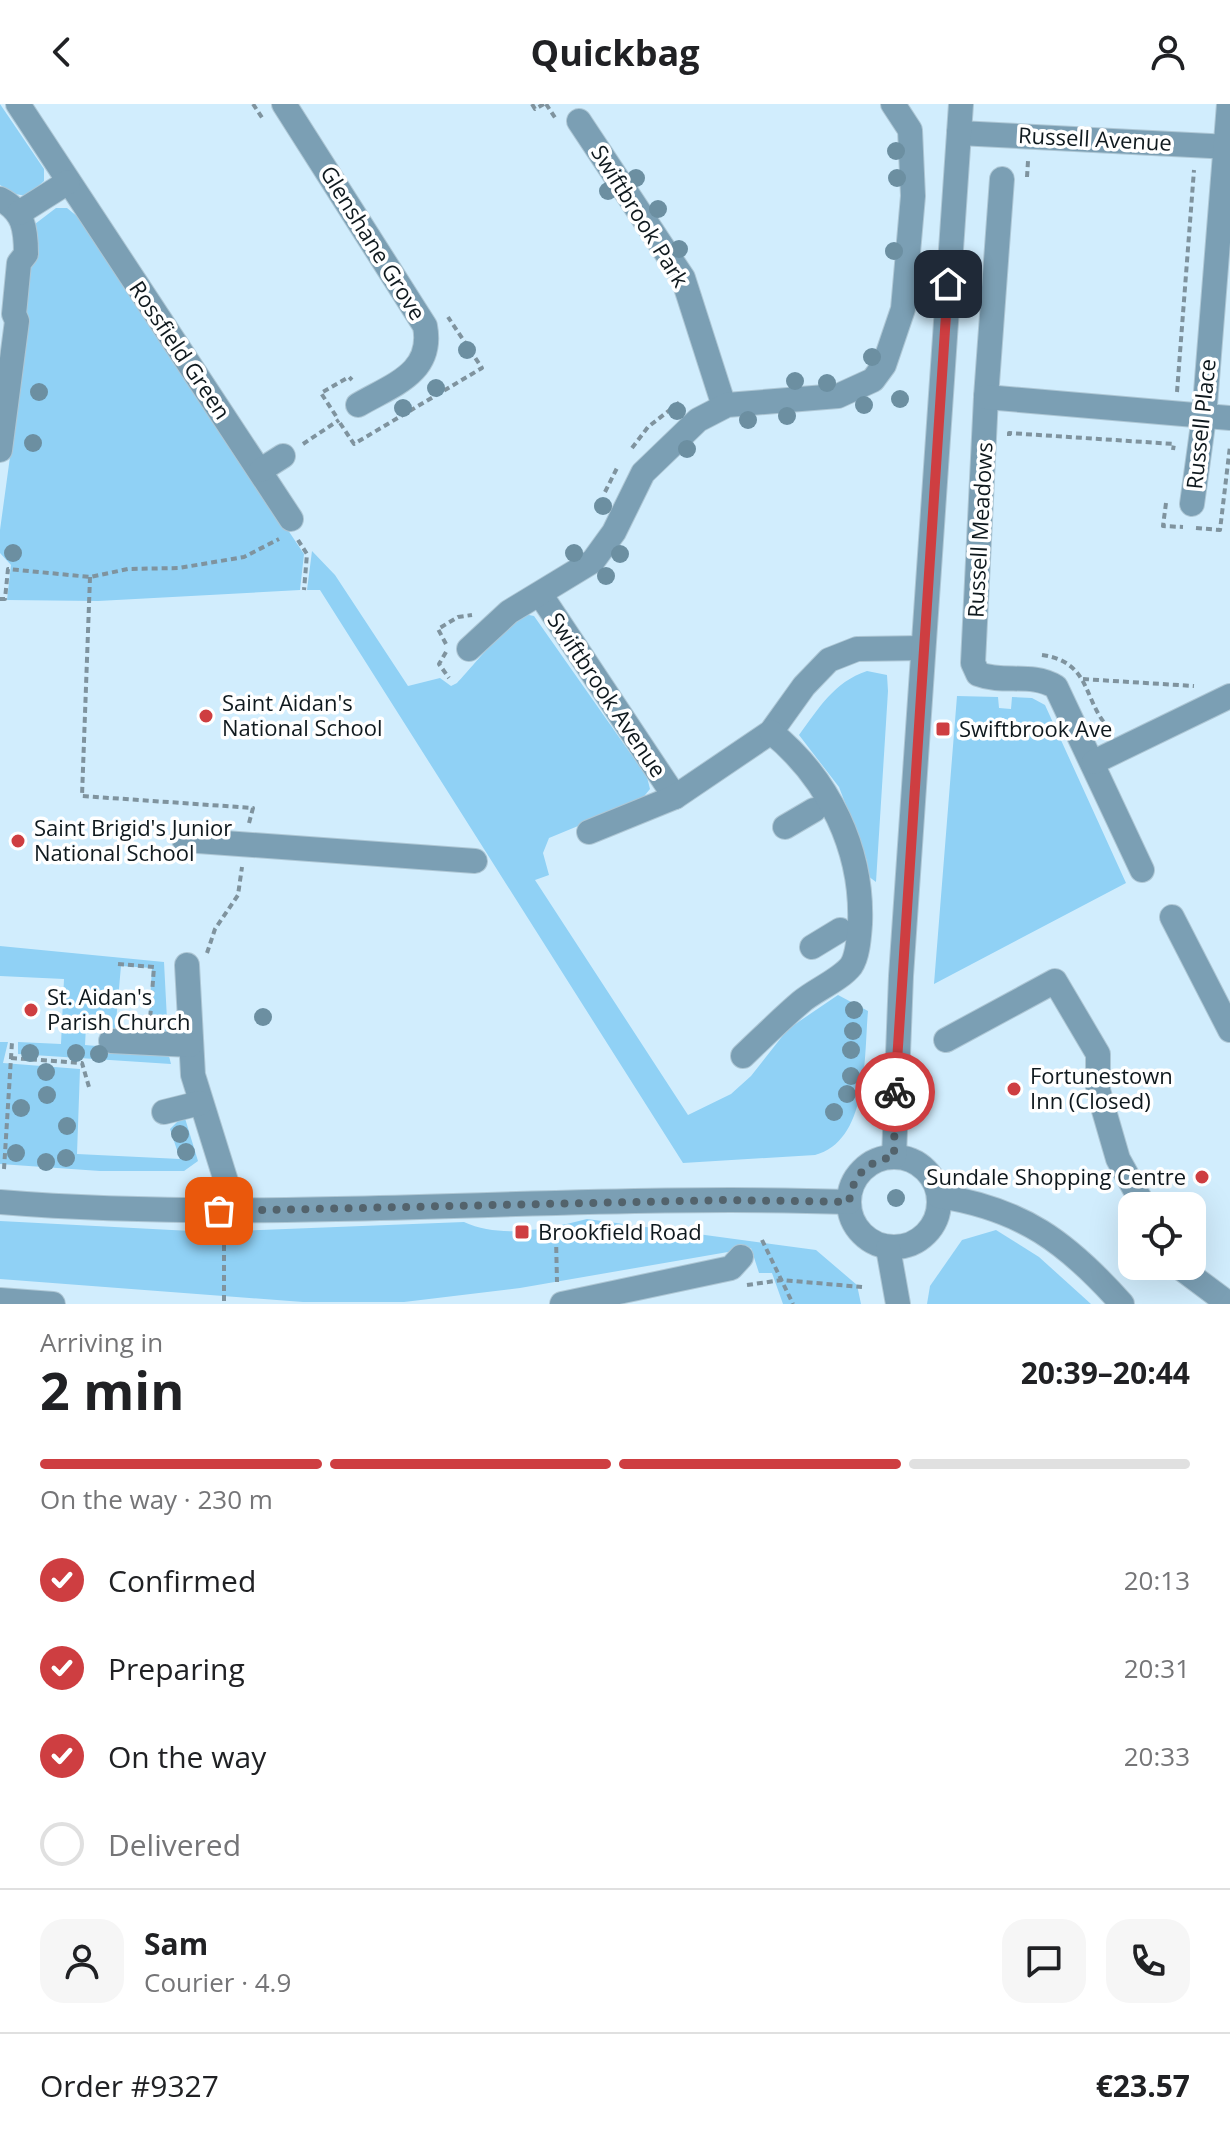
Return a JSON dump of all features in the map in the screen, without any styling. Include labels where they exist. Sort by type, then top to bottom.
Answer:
[{"type":"street","name":"Rossfield Green","points":[[18,104],[261,470],[289,529]]},
{"type":"street","name":"Glenshane Grove","points":[[284,104],[425,326],[429,347],[419,366],[358,405]]},
{"type":"street","points":[[469,649],[509,612],[593,561],[614,532],[646,469],[698,420],[724,406],[838,396],[873,380],[884,365],[903,309],[913,196],[910,130],[893,104]]},
{"type":"street","points":[[894,1157],[901,976],[961,104]]},
{"type":"street","name":"Russell Place","points":[[1192,504],[1204,417],[1228,147],[1229,104]]},
{"type":"street","name":"Swiftbrook Park","points":[[569,122],[683,278],[724,406]]},
{"type":"street","name":"Russell Avenue","points":[[959,133],[1228,147]]},
{"type":"street","name":"Russell Meadows","points":[[1002,179],[986,397],[973,663],[978,674],[989,679],[1042,678],[1056,687],[1094,762]]},
{"type":"street","points":[[0,450],[17,321],[14,314],[19,263],[26,254],[26,232],[10,206],[68,182]]},
{"type":"street","points":[[986,397],[1230,418]]},
{"type":"street","points":[[261,470],[289,453]]},
{"type":"street","name":"Swiftbrook Avenue","points":[[540,594],[675,797]]},
{"type":"street","name":"Swiftbrook Avenue","points":[[589,832],[675,797],[771,732],[804,686],[829,660],[857,649],[923,648]]},
{"type":"street","points":[[1142,870],[1094,762],[1230,696]]},
{"type":"street","points":[[743,1056],[802,1001],[851,966],[859,937],[861,898],[856,857],[831,802],[809,770],[771,732]]},
{"type":"street","points":[[785,827],[814,810]]},
{"type":"street","points":[[184,840],[475,861]]},
{"type":"street","points":[[1172,917],[1219,980],[1230,1030]]},
{"type":"street","points":[[812,947],[840,930]]},
{"type":"street","points":[[186,967],[190,1045],[200,1103],[226,1181],[241,1211]]},
{"type":"street","points":[[946,1040],[1055,981],[1098,1054],[1098,1090],[1118,1159],[1136,1192]]},
{"type":"street","points":[[111,1041],[190,1045]]},
{"type":"street","points":[[164,1112],[200,1103]]},
{"type":"street","points":[[894,1157],[907,1159],[929,1173],[939,1196],[939,1210],[926,1235],[902,1247],[888,1248],[860,1232],[849,1202],[857,1176],[867,1166],[894,1157]]},
{"type":"street","points":[[939,1196],[979,1202],[1038,1226],[1080,1258],[1122,1304]]},
{"type":"street","points":[[0,1202],[84,1209],[241,1211],[728,1200],[849,1202]]},
{"type":"street","points":[[888,1248],[898,1304]]},
{"type":"street","points":[[568,1299],[731,1268],[741,1257]]},
{"type":"street","points":[[1197,1280],[1229,1304]]},
{"type":"street","points":[[0,1300],[53,1304]]},
{"type":"path","points":[[532,104],[535,109],[547,104],[569,122]]},
{"type":"path","points":[[1026,193],[1028,161]]},
{"type":"path","points":[[1162,392],[1177,393],[1195,170]]},
{"type":"path","points":[[631,450],[658,418],[690,396]]},
{"type":"path","points":[[289,453],[339,420]]},
{"type":"path","points":[[1007,448],[1009,433],[1174,444],[1172,458]]},
{"type":"path","points":[[1167,499],[1163,526],[1220,530],[1230,446]]},
{"type":"path","points":[[602,501],[611,476],[623,459]]},
{"type":"path","points":[[0,599],[5,599],[8,569],[90,577],[128,569],[224,563],[244,557],[289,529],[307,554],[304,590]]},
{"type":"path","points":[[90,577],[82,796],[253,808],[238,895],[215,929],[207,950],[186,967],[153,973]]},
{"type":"path","points":[[449,678],[439,664],[447,648],[438,629],[458,617],[477,614]]},
{"type":"path","points":[[1032,654],[1060,659],[1083,679],[1108,729],[1120,723]]},
{"type":"path","points":[[1083,679],[1196,687],[1183,693]]},
{"type":"path","points":[[118,964],[154,967],[150,1026]]},
{"type":"path","points":[[4,1169],[12,1042]]},
{"type":"path","points":[[11,1058],[82,1063],[89,1087]]},
{"type":"path","points":[[556,1237],[568,1299]]},
{"type":"path","points":[[762,1240],[793,1304]]},
{"type":"path","points":[[224,1243],[224,1301]]},
{"type":"path","points":[[782,1280],[862,1287]]},
{"type":"shaded area","points":[[0,104],[44,169],[44,181],[27,196],[15,194],[0,185]]},
{"type":"shaded area","points":[[56,208],[67,208],[78,217],[304,554],[300,590],[98,601],[7,600],[11,565],[0,553],[0,530],[29,318],[22,294],[36,248],[35,224]]},
{"type":"shaded area","points":[[312,551],[335,575],[408,686],[440,678],[451,686],[457,683],[516,618],[534,616],[647,777],[650,789],[641,800],[549,838],[543,853],[549,875],[535,880],[688,1115],[731,1094],[751,1076],[788,1029],[838,995],[868,1011],[860,1094],[846,1133],[833,1147],[815,1155],[683,1163],[320,590],[307,590]]},
{"type":"shaded area","points":[[867,671],[887,675],[888,691],[876,882],[868,876],[867,861],[839,787],[799,735],[836,689]]},
{"type":"shaded area","points":[[957,696],[998,697],[999,708],[1011,709],[1012,697],[1032,698],[1045,705],[1126,883],[934,984]]},
{"type":"shaded area","points":[[0,946],[164,962],[168,1039],[148,1035],[152,968],[121,966],[115,1033],[107,1033],[107,1026],[86,1026],[85,1045],[168,1052],[171,1064],[18,1054],[18,1042],[61,1044],[64,979],[0,976]]},
{"type":"shaded area","points":[[0,1042],[8,1042],[3,1063],[80,1069],[77,1154],[180,1159],[170,1129],[184,1115],[198,1161],[184,1171],[100,1171],[0,1164]]},
{"type":"shaded area","points":[[587,1219],[816,1250],[857,1285],[861,1304],[783,1304],[772,1273],[759,1273],[751,1248],[520,1288],[404,1302],[303,1302],[0,1279],[0,1221],[210,1232],[464,1222],[493,1230],[525,1231]]},
{"type":"shaded area","points":[[996,1230],[1039,1257],[1091,1304],[927,1304],[930,1286],[962,1240]]},
{"type":"way so far","points":[[219,1211],[797,1199],[849,1202],[857,1176],[880,1159],[894,1157],[895,1092]]},
{"type":"place","name":"Saint Aidan's National School","points":[[206,716]]},
{"type":"place","name":"Swiftbrook Ave","points":[[943,729]]},
{"type":"place","name":"Saint Brigid's Junior National School","points":[[18,841]]},
{"type":"place","name":"St. Aidan's Parish Church","points":[[31,1010]]},
{"type":"place","name":"Fortunestown Inn (Closed)","points":[[1014,1089]]},
{"type":"place","name":"Sundale Shopping Centre","points":[[1202,1177]]},
{"type":"place","name":"Brookfield Road","points":[[522,1232]]},
{"type":"route","points":[[895,1092],[948,284]]}]
